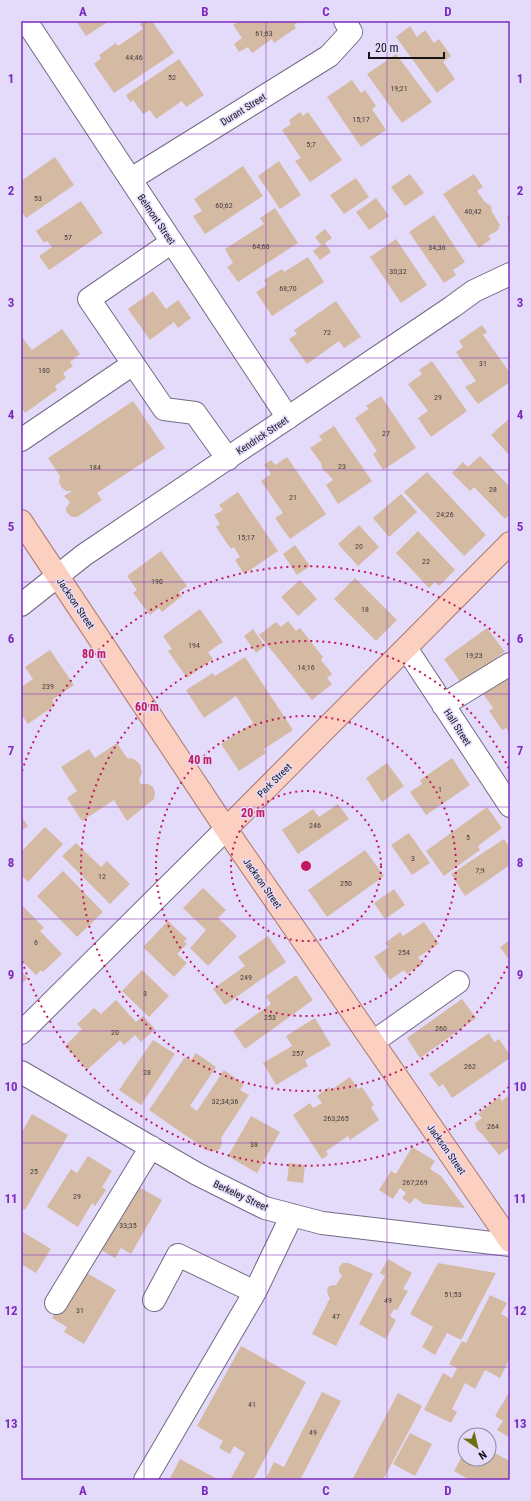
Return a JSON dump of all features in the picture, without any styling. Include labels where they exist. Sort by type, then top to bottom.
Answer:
[{"type":"main road","name":"Jackson Street","points":[[21,521],[226,829],[510,1241]]},
{"type":"main road","name":"Park Street","points":[[226,829],[510,543]]},
{"type":"street","name":"Belmont Street","points":[[26,21],[288,418]]},
{"type":"street","name":"Durant Street","points":[[131,179],[329,56],[348,26]]},
{"type":"street","points":[[172,242],[89,299],[164,409],[195,413],[228,459]]},
{"type":"street","name":"Kendrick Street","points":[[21,605],[84,555],[228,459],[474,291],[510,274]]},
{"type":"street","points":[[21,440],[133,364]]},
{"type":"street","name":"Hall Street","points":[[406,648],[510,806]]},
{"type":"street","points":[[443,705],[510,664]]},
{"type":"street","name":"Park Street","points":[[21,1033],[226,829]]},
{"type":"street","points":[[373,1042],[458,982]]},
{"type":"street","name":"Berkeley Street","points":[[21,1072],[197,1174],[265,1208],[322,1223],[510,1245]]},
{"type":"street","points":[[56,1302],[151,1147]]},
{"type":"street","points":[[145,1480],[255,1292],[292,1215]]},
{"type":"street","points":[[154,1300],[178,1255],[255,1292]]},
{"type":"building","points":[[76,21],[109,21],[86,36]]},
{"type":"building","points":[[144,21],[152,21],[174,53],[114,93],[94,64],[101,58],[99,55],[116,43],[118,46],[143,29],[140,24]]},
{"type":"building","points":[[239,21],[300,21],[294,25],[296,28],[274,43],[272,39],[252,53],[248,47],[239,52],[234,44],[242,38],[233,25]]},
{"type":"building","points":[[410,26],[417,37],[425,30],[434,43],[439,39],[451,56],[443,62],[455,79],[437,93],[396,37]]},
{"type":"building","points":[[396,54],[432,102],[402,123],[367,74]]},
{"type":"building","points":[[179,59],[204,95],[186,107],[182,101],[156,119],[150,110],[143,114],[133,100],[130,102],[126,95]]},
{"type":"building","points":[[352,80],[361,93],[365,90],[376,106],[372,109],[386,130],[361,147],[327,97]]},
{"type":"building","points":[[300,112],[303,116],[308,112],[342,160],[310,182],[295,161],[301,158],[282,130],[291,124],[289,120]]},
{"type":"building","points":[[55,157],[74,185],[26,218],[21,211],[21,181]]},
{"type":"building","points":[[279,161],[301,195],[280,209],[258,176]]},
{"type":"building","points":[[243,166],[263,196],[205,234],[193,216],[202,211],[194,199]]},
{"type":"building","points":[[410,174],[424,193],[405,206],[391,187]]},
{"type":"building","points":[[474,174],[483,187],[477,191],[485,202],[491,206],[492,212],[500,225],[498,230],[488,236],[491,239],[479,248],[443,194]]},
{"type":"building","points":[[356,178],[369,197],[344,214],[330,195]]},
{"type":"building","points":[[376,198],[389,216],[369,230],[356,212]]},
{"type":"building","points":[[81,201],[103,233],[49,270],[39,256],[52,247],[47,241],[44,243],[36,231]]},
{"type":"building","points":[[275,208],[298,243],[238,282],[227,267],[233,263],[225,249],[264,224],[260,218]]},
{"type":"building","points":[[434,215],[465,262],[453,270],[456,275],[444,283],[409,232]]},
{"type":"building","points":[[507,216],[510,216],[510,235],[509,235]]},
{"type":"building","points":[[325,229],[332,238],[325,243],[331,252],[320,260],[313,251],[321,245],[315,237]]},
{"type":"building","points":[[396,239],[427,285],[401,303],[370,257]]},
{"type":"building","points":[[308,257],[324,282],[272,316],[256,292],[267,285],[264,280],[282,269],[284,272]]},
{"type":"building","points":[[153,291],[166,309],[178,300],[191,318],[178,328],[174,322],[150,340],[128,309]]},
{"type":"building","points":[[336,301],[361,337],[344,348],[339,341],[307,364],[289,339],[297,334],[294,330]]},
{"type":"building","points":[[482,325],[487,332],[483,335],[510,373],[510,382],[478,404],[465,387],[476,381],[456,352],[463,347],[459,341]]},
{"type":"building","points":[[62,329],[80,354],[70,362],[73,366],[63,373],[66,378],[55,386],[57,390],[25,413],[23,410],[21,411],[21,337],[32,350]]},
{"type":"building","points":[[432,361],[467,411],[431,437],[418,418],[428,411],[408,384],[422,374],[419,370]]},
{"type":"building","points":[[381,396],[416,448],[383,470],[373,454],[377,451],[355,418],[369,409],[366,406]]},
{"type":"building","points":[[133,401],[165,448],[97,493],[102,500],[77,517],[72,517],[66,511],[66,508],[70,502],[64,496],[72,491],[66,491],[61,487],[59,482],[60,476],[48,458]]},
{"type":"building","points":[[510,418],[510,456],[491,435]]},
{"type":"building","points":[[334,426],[372,481],[338,504],[326,485],[333,480],[322,469],[321,463],[310,448],[322,440],[319,436]]},
{"type":"building","points":[[480,456],[510,487],[510,514],[505,519],[474,487],[470,491],[452,473],[463,462],[468,467]]},
{"type":"building","points":[[287,457],[326,514],[290,539],[275,518],[283,513],[261,481],[271,474],[264,465],[271,460],[275,465]]},
{"type":"building","points":[[427,472],[486,535],[464,556],[404,492]]},
{"type":"building","points":[[238,492],[278,551],[244,574],[235,560],[240,557],[234,547],[231,549],[216,527],[220,524],[214,515],[223,510],[219,505]]},
{"type":"building","points":[[401,494],[417,512],[389,537],[373,518]]},
{"type":"building","points":[[359,525],[379,547],[358,566],[338,544]]},
{"type":"building","points":[[418,531],[455,570],[439,586],[435,582],[429,588],[396,553]]},
{"type":"building","points":[[295,545],[310,566],[297,575],[283,554]]},
{"type":"building","points":[[161,551],[187,586],[179,592],[182,596],[162,612],[159,608],[150,615],[133,593],[137,590],[127,576]]},
{"type":"building","points":[[355,578],[397,620],[376,641],[334,599]]},
{"type":"building","points":[[300,580],[317,599],[298,616],[281,597]]},
{"type":"building","points":[[200,609],[223,642],[208,652],[213,659],[187,678],[168,651],[172,649],[163,636]]},
{"type":"building","points":[[288,621],[296,631],[300,628],[323,657],[321,660],[332,674],[327,678],[332,684],[312,700],[259,635],[276,622],[281,627]]},
{"type":"building","points":[[487,628],[505,652],[461,683],[444,659]]},
{"type":"building","points":[[253,629],[265,646],[256,653],[244,636]]},
{"type":"building","points":[[50,650],[74,685],[52,700],[55,705],[28,724],[21,714],[21,687],[33,679],[25,667]]},
{"type":"building","points":[[245,657],[293,730],[264,749],[266,753],[239,771],[221,744],[253,723],[236,696],[204,718],[186,690],[213,673],[215,676]]},
{"type":"building","points":[[510,674],[510,734],[506,728],[502,730],[489,711],[493,708],[479,688]]},
{"type":"building","points":[[117,743],[127,758],[134,759],[140,764],[142,772],[139,781],[141,784],[148,784],[153,787],[155,793],[154,799],[127,821],[114,800],[82,821],[67,798],[77,791],[61,767],[89,749],[95,758]]},
{"type":"building","points":[[452,758],[470,785],[426,815],[410,792],[422,784],[420,780]]},
{"type":"building","points":[[387,763],[404,786],[382,802],[366,778]]},
{"type":"building","points":[[338,804],[349,819],[298,854],[282,830],[313,809],[319,817]]},
{"type":"building","points":[[487,807],[502,828],[478,846],[480,850],[444,876],[426,851]]},
{"type":"building","points":[[21,816],[28,826],[21,831]]},
{"type":"building","points":[[45,827],[63,844],[28,882],[21,875],[21,852]]},
{"type":"building","points":[[409,833],[430,863],[412,875],[391,845]]},
{"type":"building","points":[[504,839],[510,848],[510,865],[465,896],[451,874]]},
{"type":"building","points":[[76,843],[101,867],[107,861],[130,884],[110,904],[62,856]]},
{"type":"building","points":[[365,850],[384,876],[327,917],[308,890]]},
{"type":"building","points":[[63,871],[103,912],[77,937],[37,896]]},
{"type":"building","points":[[203,888],[226,910],[218,918],[237,936],[208,966],[190,948],[206,930],[183,908]]},
{"type":"building","points":[[394,889],[405,905],[385,919],[374,903]]},
{"type":"building","points":[[21,904],[44,928],[40,931],[62,954],[43,972],[41,970],[36,975],[21,960]]},
{"type":"building","points":[[168,921],[187,939],[184,941],[187,944],[177,954],[187,963],[174,977],[143,947]]},
{"type":"building","points":[[424,922],[439,944],[418,957],[423,964],[407,974],[404,970],[390,980],[374,957],[389,947],[385,943],[400,932],[403,936]]},
{"type":"building","points":[[268,936],[286,962],[225,1005],[213,989],[245,966],[238,957]]},
{"type":"building","points":[[510,940],[510,961],[500,947]]},
{"type":"building","points":[[142,970],[169,996],[149,1017],[122,991]]},
{"type":"building","points":[[21,971],[28,978],[21,984]]},
{"type":"building","points":[[296,975],[313,1000],[245,1049],[233,1031],[271,1004],[266,996]]},
{"type":"building","points":[[462,999],[476,1018],[420,1058],[407,1038]]},
{"type":"building","points":[[116,1000],[136,1022],[143,1016],[155,1029],[141,1042],[135,1035],[124,1045],[120,1040],[87,1070],[65,1046],[82,1029],[77,1024],[94,1008],[101,1014]]},
{"type":"building","points":[[315,1018],[331,1045],[305,1060],[308,1066],[276,1085],[263,1063],[292,1046],[286,1036]]},
{"type":"building","points":[[489,1033],[494,1042],[499,1039],[510,1055],[510,1058],[452,1098],[443,1084],[439,1087],[429,1074]]},
{"type":"building","points":[[153,1040],[175,1054],[141,1105],[119,1090]]},
{"type":"building","points":[[196,1053],[216,1067],[190,1106],[197,1111],[224,1070],[244,1084],[240,1090],[249,1095],[221,1138],[222,1143],[220,1149],[216,1151],[208,1151],[149,1110],[185,1057],[191,1060]]},
{"type":"building","points":[[350,1077],[358,1089],[362,1087],[374,1105],[371,1107],[379,1120],[350,1140],[348,1136],[326,1151],[328,1155],[322,1159],[293,1115],[310,1103],[313,1108],[322,1103],[317,1096],[329,1087],[331,1090]]},
{"type":"building","points":[[510,1094],[510,1147],[499,1155],[477,1130],[475,1123],[482,1118],[478,1114],[499,1097],[502,1101]]},
{"type":"building","points":[[32,1114],[68,1135],[25,1210],[21,1208],[21,1134]]},
{"type":"building","points":[[251,1116],[280,1132],[257,1173],[228,1156]]},
{"type":"building","points":[[412,1147],[435,1161],[430,1169],[441,1176],[465,1208],[424,1204],[415,1198],[410,1204],[402,1198],[406,1193],[400,1188],[393,1199],[379,1190],[391,1171],[396,1174]]},
{"type":"building","points":[[88,1156],[112,1171],[102,1187],[106,1190],[95,1206],[92,1203],[78,1227],[47,1207],[71,1169],[77,1173]]},
{"type":"building","points":[[289,1163],[305,1165],[303,1183],[287,1181]]},
{"type":"building","points":[[137,1186],[162,1200],[131,1254],[121,1248],[115,1258],[96,1247]]},
{"type":"building","points":[[21,1231],[51,1249],[36,1273],[21,1264]]},
{"type":"building","points":[[388,1259],[412,1273],[403,1289],[408,1291],[397,1310],[394,1309],[390,1316],[396,1320],[386,1339],[359,1324],[385,1276],[380,1273]]},
{"type":"building","points":[[343,1263],[348,1263],[373,1274],[336,1346],[312,1334],[330,1298],[327,1290],[329,1286],[336,1285],[342,1276],[339,1272],[339,1267]]},
{"type":"building","points":[[438,1263],[496,1273],[461,1340],[447,1333],[435,1355],[422,1347],[433,1327],[410,1314]]},
{"type":"building","points":[[80,1269],[116,1290],[84,1344],[64,1332],[67,1327],[52,1318]]},
{"type":"building","points":[[490,1295],[507,1303],[501,1314],[510,1319],[510,1358],[500,1378],[485,1370],[475,1389],[465,1383],[452,1409],[457,1412],[451,1423],[424,1410],[443,1373],[452,1378],[457,1368],[449,1364],[462,1341],[466,1343]]},
{"type":"building","points":[[241,1346],[306,1382],[253,1480],[230,1480],[245,1453],[234,1446],[230,1454],[219,1448],[223,1441],[197,1426]]},
{"type":"building","points":[[510,1391],[510,1438],[497,1430],[503,1421],[495,1416]]},
{"type":"building","points":[[322,1392],[341,1401],[300,1480],[265,1480],[274,1462],[284,1467]]},
{"type":"building","points":[[398,1393],[422,1406],[383,1480],[352,1480]]},
{"type":"building","points":[[410,1433],[432,1444],[415,1476],[393,1464]]},
{"type":"building","points":[[497,1454],[510,1461],[510,1480],[470,1480],[454,1471],[457,1466],[457,1467],[497,1467]]},
{"type":"building","points":[[180,1459],[219,1480],[169,1480]]}]
